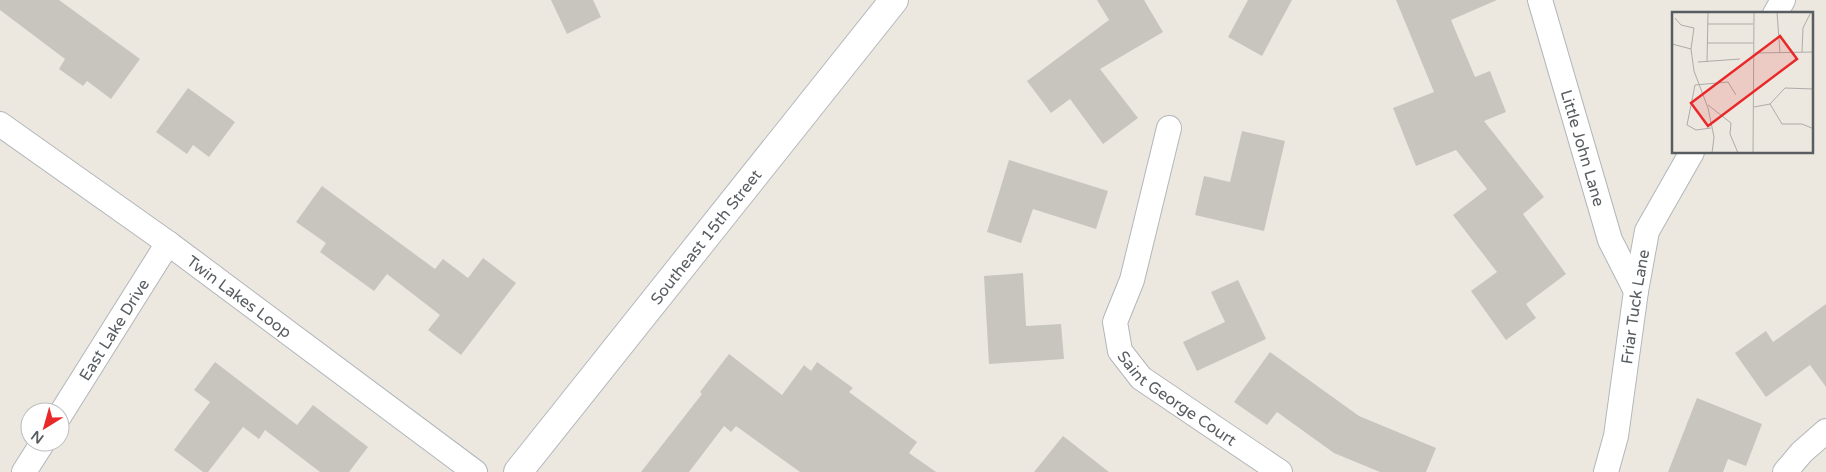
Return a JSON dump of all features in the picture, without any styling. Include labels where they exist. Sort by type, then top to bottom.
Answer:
[{"type":"main road","name":"Southeast 15th Street","points":[[518,472],[894,0]]},
{"type":"street","name":"Little John Lane","points":[[1540,0],[1610,240],[1636,291]]},
{"type":"street","points":[[1776,12],[1784,0]]},
{"type":"street","name":"Twin Lakes Loop","points":[[0,124],[168,243],[475,472]]},
{"type":"street","name":"Saint George Court","points":[[1168,128],[1132,280],[1115,322],[1120,352],[1140,378],[1280,472]]},
{"type":"street","name":"Friar Tuck Lane","points":[[1606,472],[1616,436],[1636,291],[1647,231],[1691,154]]},
{"type":"street","name":"East Lake Drive","points":[[68,402],[168,243]]},
{"type":"street","points":[[1785,472],[1802,452],[1826,431]]},
{"type":"street","points":[[24,472],[37,452]]},
{"type":"building","points":[[0,0],[59,0],[140,59],[111,99],[87,81],[83,86],[59,69],[65,59],[0,10]]},
{"type":"building","points":[[551,0],[593,0],[601,17],[567,34]]},
{"type":"building","points":[[1097,0],[1144,0],[1163,32],[1100,69],[1138,118],[1103,144],[1070,99],[1051,113],[1027,81],[1109,20]]},
{"type":"building","points":[[1248,0],[1292,0],[1262,56],[1228,37]]},
{"type":"building","points":[[1396,0],[1497,0],[1451,20],[1475,77],[1490,71],[1506,112],[1484,121],[1544,197],[1523,214],[1566,274],[1526,304],[1536,318],[1506,340],[1471,291],[1497,272],[1453,215],[1487,189],[1456,150],[1416,166],[1393,108],[1434,92]]},
{"type":"building","points":[[188,88],[235,122],[209,157],[193,145],[187,154],[156,132]]},
{"type":"building","points":[[1242,131],[1285,141],[1264,231],[1195,215],[1204,176],[1230,182]]},
{"type":"building","points":[[1009,160],[1108,191],[1096,229],[1033,209],[1021,243],[987,232]]},
{"type":"building","points":[[322,186],[435,269],[443,259],[468,278],[483,258],[516,283],[461,355],[428,330],[440,315],[387,274],[374,291],[320,252],[326,243],[296,222]]},
{"type":"building","points":[[1023,273],[1026,326],[1061,324],[1064,359],[989,364],[984,276]]},
{"type":"building","points":[[1238,280],[1266,339],[1197,371],[1183,342],[1225,322],[1211,292]]},
{"type":"building","points":[[1826,304],[1826,387],[1810,365],[1766,397],[1735,353],[1766,331],[1773,342]]},
{"type":"building","points":[[1270,352],[1359,416],[1436,448],[1426,472],[1380,472],[1334,453],[1277,412],[1267,425],[1234,402]]},
{"type":"building","points":[[729,354],[782,395],[804,365],[811,371],[817,362],[853,388],[849,392],[917,442],[909,453],[936,472],[800,472],[736,426],[731,432],[724,426],[689,472],[641,472],[702,394],[700,392]]},
{"type":"building","points":[[215,362],[297,425],[313,405],[368,447],[349,472],[320,472],[265,430],[259,439],[243,427],[208,472],[203,472],[174,450],[210,402],[194,390]]},
{"type":"building","points":[[1697,398],[1762,424],[1746,466],[1728,459],[1723,472],[1668,472]]},
{"type":"building","points":[[1063,436],[1109,472],[1034,472]]}]
